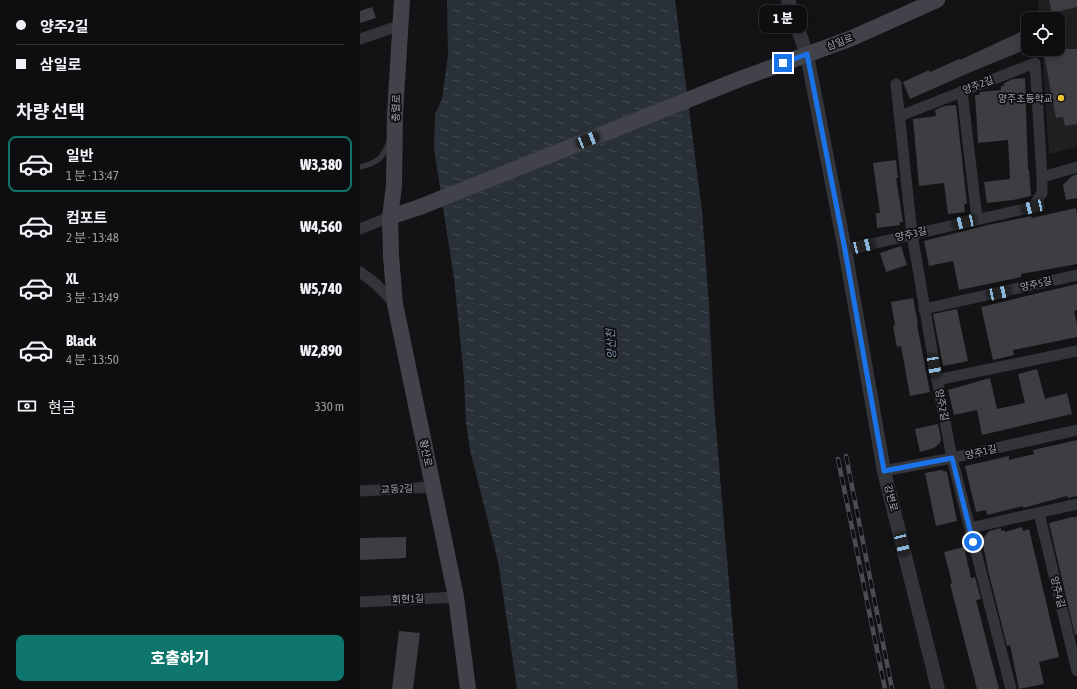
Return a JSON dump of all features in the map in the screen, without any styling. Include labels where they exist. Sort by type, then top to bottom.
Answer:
[{"type":"main road","name":"충렬로","points":[[390,216],[394,186],[402,0]]},
{"type":"main road","name":"삼일로","points":[[390,216],[420,207],[736,80],[852,38],[937,0]]},
{"type":"main road","name":"황산로","points":[[390,216],[391,256],[395,304],[456,597],[468,689]]},
{"type":"street","name":"강변로","points":[[788,0],[807,54],[845,250],[884,471],[938,689]]},
{"type":"street","points":[[360,40],[401,25]]},
{"type":"street","name":"양주3길","points":[[845,250],[1033,207],[1042,194],[1035,62]]},
{"type":"street","name":"양주2길","points":[[900,116],[1035,62]]},
{"type":"street","name":"양주2길","points":[[896,84],[912,234],[937,380],[952,458],[1011,689]]},
{"type":"street","points":[[962,91],[977,219]]},
{"type":"street","points":[[1042,177],[1077,167]]},
{"type":"street","points":[[360,229],[390,216]]},
{"type":"street","points":[[360,272],[376,284],[395,304]]},
{"type":"street","name":"양주5길","points":[[924,309],[1077,275]]},
{"type":"street","points":[[937,380],[1077,351]]},
{"type":"street","name":"양주1길","points":[[884,471],[952,458],[1077,430]]},
{"type":"street","name":"교동2길","points":[[360,491],[434,487]]},
{"type":"street","points":[[970,528],[1077,504]]},
{"type":"street","name":"양주4길","points":[[1038,513],[1077,671]]},
{"type":"street","name":"회현1길","points":[[360,602],[456,597]]},
{"type":"lane","points":[[360,166],[372,164],[384,155],[396,125]]},
{"type":"shaded area","name":"양주초등학교","points":[[1038,0],[1077,0],[1077,147],[1049,154],[1042,56],[1065,56],[1065,12],[1039,12]]},
{"type":"water","name":"양산천","points":[[447,0],[675,0],[702,211],[714,405],[738,689],[517,689],[498,561],[470,450],[466,422],[464,377],[454,278],[434,149],[435,114],[442,99],[448,56]]},
{"type":"building","points":[[1049,0],[1077,0],[1077,7],[1052,12]]},
{"type":"building","points":[[372,7],[376,18],[360,23],[360,11]]},
{"type":"building","points":[[1020,32],[1021,51],[910,99],[903,82],[929,70],[930,72],[959,59],[960,60]]},
{"type":"building","points":[[1065,49],[1077,49],[1077,124],[1065,126],[1063,117],[1056,118],[1044,56],[1065,56]]},
{"type":"building","points":[[1025,78],[1028,170],[1031,196],[987,203],[984,182],[1010,179],[1008,140],[978,143],[975,95],[979,95],[980,92],[1001,90],[1001,86],[1004,86],[1004,83],[1013,79]]},
{"type":"building","points":[[956,105],[967,204],[964,204],[965,212],[948,214],[944,183],[919,186],[913,119],[936,116],[935,110],[944,106]]},
{"type":"building","points":[[896,160],[898,178],[896,178],[903,222],[900,222],[900,225],[877,228],[876,213],[880,213],[873,163]]},
{"type":"building","points":[[1077,174],[1077,198],[1066,200],[1063,185],[1072,176]]},
{"type":"building","points":[[1076,208],[1077,264],[1021,274],[1021,277],[959,290],[953,261],[929,266],[924,241],[988,225],[1031,216],[1032,218]]},
{"type":"building","points":[[901,246],[907,265],[886,272],[880,253]]},
{"type":"building","points":[[1077,284],[1077,310],[1074,311],[1077,324],[1077,337],[1013,350],[1014,355],[993,360],[981,307]]},
{"type":"building","points":[[913,298],[930,392],[910,396],[901,346],[897,347],[891,302]]},
{"type":"building","points":[[957,309],[968,361],[943,366],[933,314]]},
{"type":"building","points":[[1037,369],[1045,399],[1067,393],[1072,414],[982,435],[977,410],[954,415],[948,390],[990,378],[997,409],[1025,403],[1018,374]]},
{"type":"building","points":[[938,424],[941,439],[940,443],[934,448],[920,452],[915,429]]},
{"type":"building","points":[[1077,440],[1077,496],[1068,498],[1067,496],[1023,508],[1023,506],[987,515],[986,510],[976,512],[965,466],[1009,456],[1009,460],[1034,454],[1033,450]]},
{"type":"building","points":[[941,470],[947,472],[957,521],[936,526],[925,473]]},
{"type":"building","points":[[1077,517],[1077,634],[1075,635],[1049,523]]},
{"type":"building","points":[[1022,527],[1023,531],[1029,529],[1059,657],[1039,662],[1044,684],[1019,689],[1010,645],[1007,646],[982,540],[989,531],[1001,528],[1001,531],[1004,530],[1005,532]]},
{"type":"building","points":[[406,537],[406,558],[360,560],[360,538]]},
{"type":"building","points":[[964,547],[971,578],[975,577],[981,599],[976,600],[999,689],[977,689],[950,584],[952,583],[944,552]]},
{"type":"building","points":[[399,631],[420,633],[413,689],[392,689]]},
{"type":"railway","points":[[846,456],[892,689]]},
{"type":"railway","points":[[838,459],[885,689]]},
{"type":"place","name":"양주초등학교","points":[[1061,98]]},
{"type":"route","points":[[783,63],[807,54],[845,250],[884,471],[952,458],[973,542]]}]
